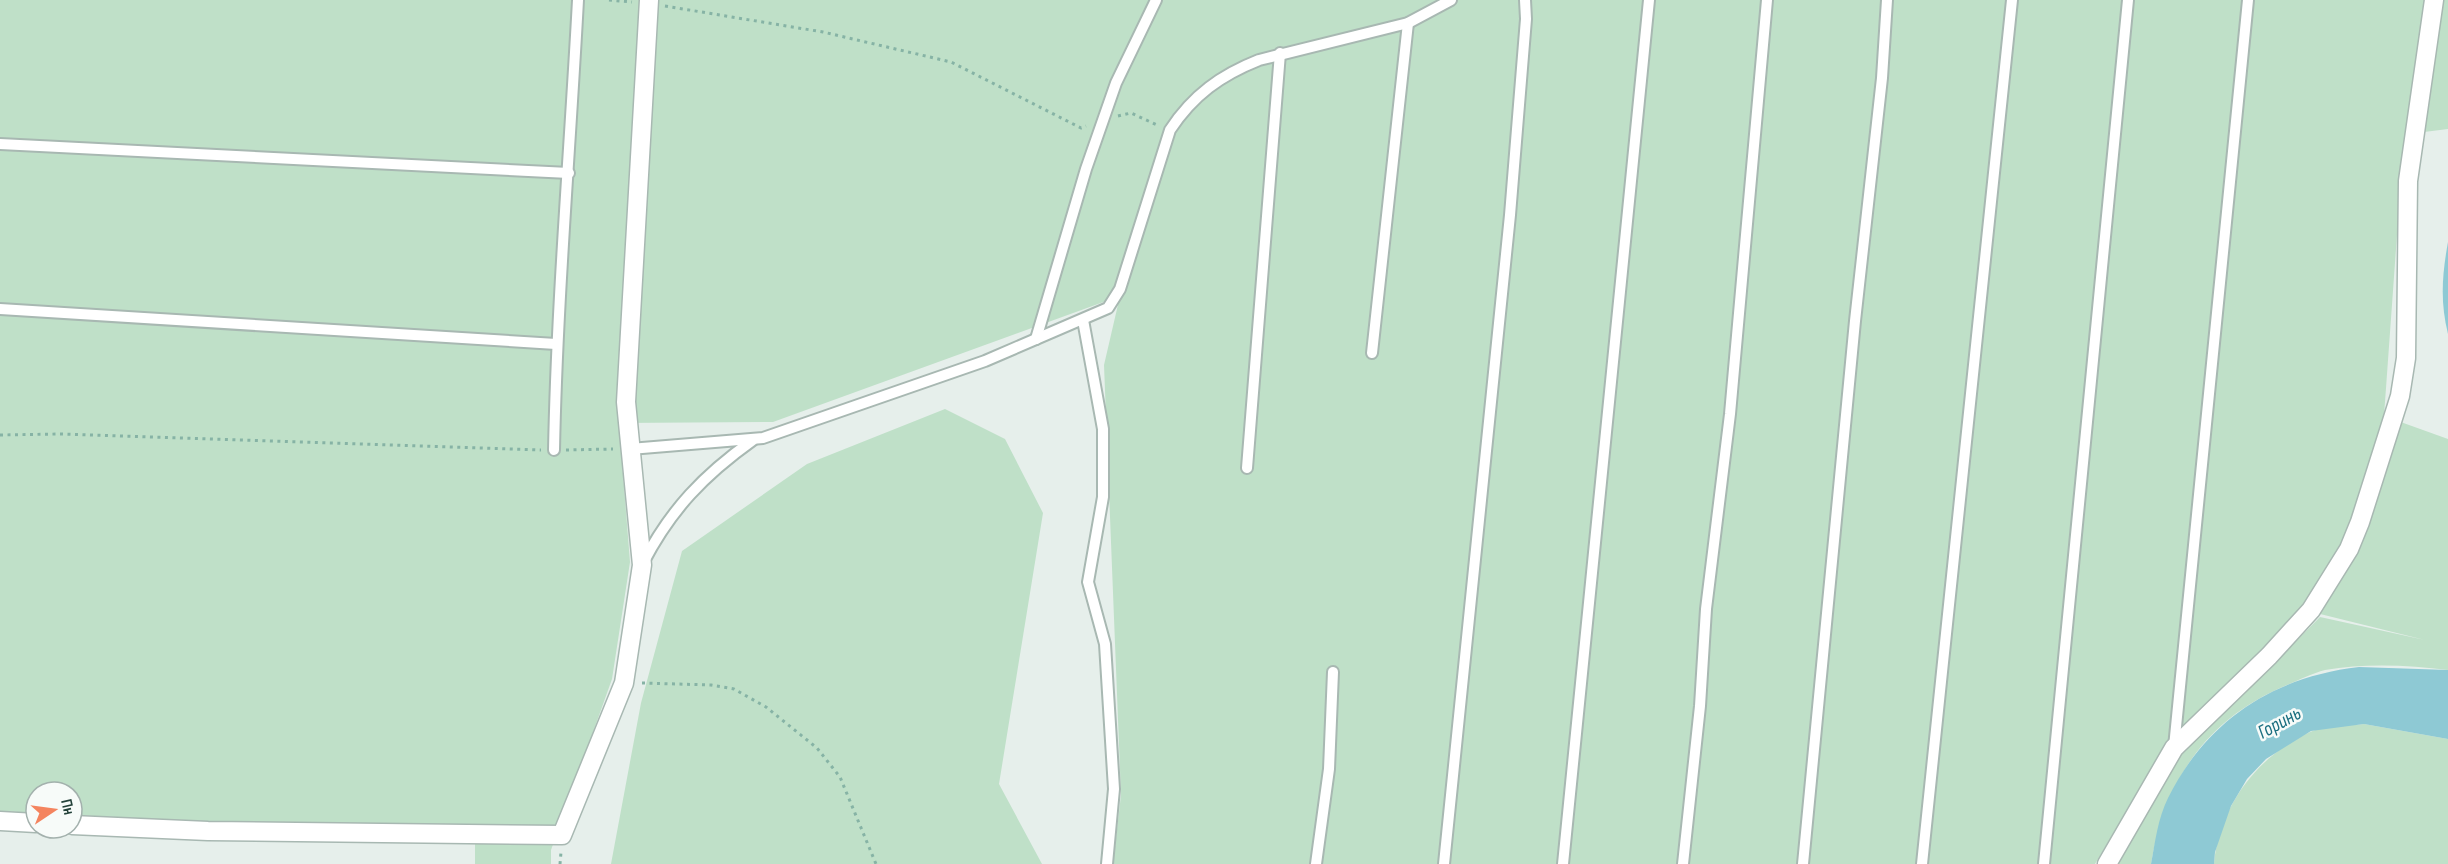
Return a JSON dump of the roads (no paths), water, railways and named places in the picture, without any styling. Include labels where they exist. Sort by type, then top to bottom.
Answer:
[{"type":"street","points":[[84,826],[208,831],[562,835],[624,683],[642,565],[626,402],[650,2]]},
{"type":"street","points":[[2107,864],[2174,748],[2269,656],[2311,610],[2349,549],[2360,522],[2400,396],[2406,358],[2408,181],[2437,2]]},
{"type":"street","points":[[0,821],[24,822]]},
{"type":"lane","points":[[554,450],[556,344],[569,173],[578,0]]},
{"type":"lane","points":[[1036,339],[1086,169],[1116,83],[1156,0]]},
{"type":"lane","points":[[630,449],[753,440],[985,361],[1108,308],[1120,290],[1170,130],[1185,107],[1203,90],[1239,68],[1280,53],[1408,23],[1451,0]]},
{"type":"lane","points":[[1444,864],[1509,226],[1526,19],[1525,0]]},
{"type":"lane","points":[[1563,864],[1649,0]]},
{"type":"lane","points":[[1683,864],[1706,609],[1730,414],[1767,0]]},
{"type":"lane","points":[[1803,864],[1855,321],[1882,78],[1887,0]]},
{"type":"lane","points":[[1922,864],[1962,461],[2012,0]]},
{"type":"lane","points":[[2044,864],[2128,0]]},
{"type":"lane","points":[[2174,748],[2248,0]]},
{"type":"lane","points":[[1372,352],[1408,23]]},
{"type":"lane","points":[[1247,468],[1280,53]]},
{"type":"lane","points":[[0,144],[569,173]]},
{"type":"lane","points":[[0,309],[556,344]]},
{"type":"lane","points":[[1083,320],[1103,429],[1102,497],[1088,582],[1105,644],[1114,789],[1107,864]]},
{"type":"lane","points":[[642,565],[661,529],[679,506],[722,462],[753,440]]},
{"type":"lane","points":[[1316,864],[1329,769],[1333,672]]},
{"type":"water","points":[[2448,242],[2448,334],[2443,288]]},
{"type":"water","name":"Горинь","points":[[2359,667],[2448,670],[2448,739],[2364,724],[2311,731],[2266,759],[2247,779],[2231,806],[2215,852],[2214,864],[2151,864],[2159,822],[2168,798],[2184,770],[2202,746],[2223,725],[2246,707],[2271,692],[2328,672]]}]
